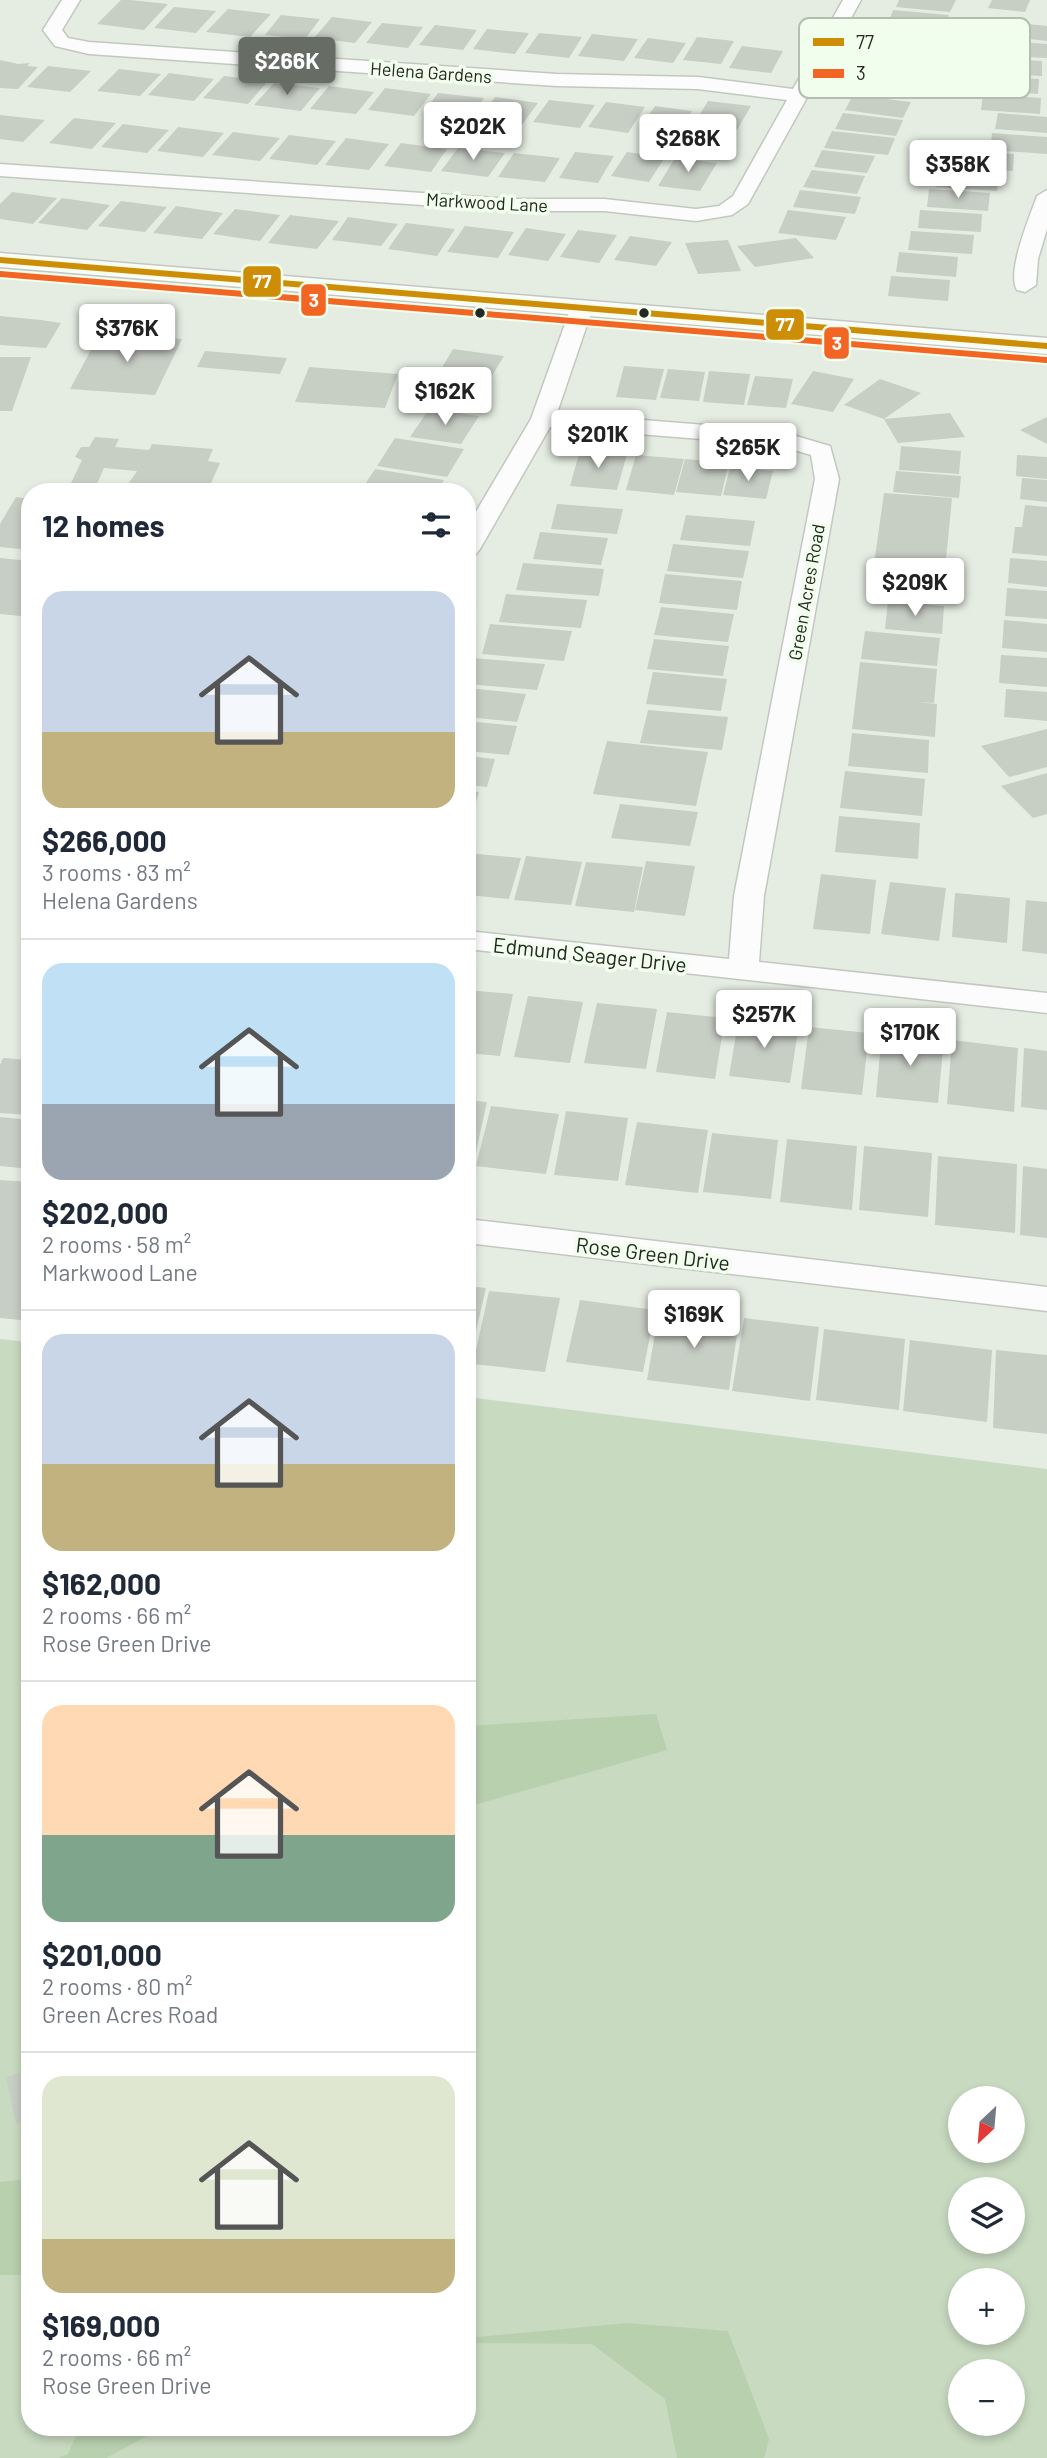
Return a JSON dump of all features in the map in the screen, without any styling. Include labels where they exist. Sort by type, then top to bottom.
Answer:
[{"type":"main road","points":[[0,260],[580,310],[1047,346]]},
{"type":"street","name":"Helena Gardens","points":[[71,0],[51,30],[62,42],[89,48],[481,75],[709,84],[799,96]]},
{"type":"street","name":"Markwood Lane","points":[[842,18],[852,0]]},
{"type":"street","name":"Markwood Lane","points":[[0,170],[497,204],[604,205],[708,214],[735,206],[741,200],[799,98]]},
{"type":"street","points":[[1025,285],[1027,259],[1047,196]]},
{"type":"street","points":[[476,533],[542,419],[580,310]]},
{"type":"street","name":"Green Acres Road","points":[[542,419],[779,438],[822,451],[827,464],[827,479],[750,896],[743,970]]},
{"type":"street","name":"Edmund Seager Drive","points":[[476,941],[1047,1003]]},
{"type":"street","name":"Rose Green Drive","points":[[476,1232],[1047,1299]]},
{"type":"green space","points":[[0,1339],[21,1341],[21,2436],[476,2436],[476,1398],[1047,1469],[1047,2458],[0,2458]]},
{"type":"green space","points":[[656,1714],[667,1750],[476,1804],[476,1725]]},
{"type":"green space","points":[[21,2180],[21,2275],[0,2275],[0,2182]]},
{"type":"green space","points":[[627,2323],[728,2331],[769,2439],[764,2458],[677,2458],[665,2399],[592,2344],[476,2343],[476,2337]]},
{"type":"green space","points":[[76,2436],[147,2436],[106,2458],[58,2458],[68,2454]]},
{"type":"building","points":[[121,0],[168,4],[144,30],[97,24]]},
{"type":"building","points":[[899,0],[956,0],[950,12],[896,7]]},
{"type":"building","points":[[992,0],[1030,0],[1025,12],[988,8]]},
{"type":"building","points":[[174,7],[216,11],[196,33],[154,28]]},
{"type":"building","points":[[228,9],[271,14],[250,37],[206,32]]},
{"type":"building","points":[[893,10],[949,15],[948,18],[890,18]]},
{"type":"building","points":[[281,15],[320,19],[305,39],[265,35]]},
{"type":"building","points":[[332,17],[372,22],[355,43],[314,38]]},
{"type":"building","points":[[382,23],[423,27],[408,48],[366,43]]},
{"type":"building","points":[[1030,24],[1047,26],[1047,41],[1030,39]]},
{"type":"building","points":[[435,25],[477,30],[463,50],[419,45]]},
{"type":"building","points":[[487,29],[529,33],[515,54],[473,49]]},
{"type":"building","points":[[539,33],[582,37],[569,58],[525,53]]},
{"type":"building","points":[[592,34],[638,39],[624,61],[578,56]]},
{"type":"building","points":[[697,37],[734,41],[721,64],[683,60]]},
{"type":"building","points":[[648,38],[686,43],[673,63],[634,58]]},
{"type":"building","points":[[1030,43],[1047,44],[1047,58],[1030,57]]},
{"type":"building","points":[[742,46],[783,51],[771,73],[729,68]]},
{"type":"building","points":[[0,60],[18,64],[30,63],[27,66],[38,67],[18,89],[0,88]]},
{"type":"building","points":[[1030,60],[1042,61],[1042,76],[1030,75]]},
{"type":"building","points":[[48,66],[91,71],[70,92],[27,87]]},
{"type":"building","points":[[119,69],[161,74],[140,96],[97,91]]},
{"type":"building","points":[[169,73],[214,79],[194,101],[148,95]]},
{"type":"building","points":[[224,76],[268,81],[248,104],[203,98]]},
{"type":"building","points":[[1030,78],[1039,79],[1038,94],[1030,93]]},
{"type":"building","points":[[274,83],[320,88],[301,111],[254,105]]},
{"type":"building","points":[[329,86],[374,92],[356,114],[310,109]]},
{"type":"building","points":[[385,88],[431,94],[414,116],[368,110]]},
{"type":"building","points":[[438,93],[484,98],[470,117],[424,112]]},
{"type":"building","points":[[495,97],[538,103],[521,126],[478,121]]},
{"type":"building","points":[[851,98],[911,102],[903,118],[845,110]]},
{"type":"building","points":[[982,98],[1041,98],[1040,114],[981,110]]},
{"type":"building","points":[[549,100],[595,105],[580,128],[533,122]]},
{"type":"building","points":[[708,101],[751,106],[737,130],[694,124]]},
{"type":"building","points":[[606,102],[645,107],[628,133],[588,127]]},
{"type":"building","points":[[655,106],[692,111],[680,130],[642,125]]},
{"type":"building","points":[[843,113],[903,120],[896,136],[835,129]]},
{"type":"building","points":[[998,113],[1047,117],[1047,133],[995,129]]},
{"type":"building","points":[[0,115],[45,120],[23,142],[0,139]]},
{"type":"building","points":[[74,118],[116,123],[92,149],[49,143]]},
{"type":"building","points":[[123,124],[169,130],[147,153],[101,147]]},
{"type":"building","points":[[178,127],[224,133],[203,157],[157,151]]},
{"type":"building","points":[[832,131],[895,138],[888,155],[824,148]]},
{"type":"building","points":[[233,132],[280,138],[260,161],[212,155]]},
{"type":"building","points":[[992,133],[1047,137],[1047,154],[990,150]]},
{"type":"building","points":[[289,135],[336,141],[317,165],[269,159]]},
{"type":"building","points":[[346,138],[389,144],[369,170],[325,165]]},
{"type":"building","points":[[401,143],[447,149],[431,172],[384,166]]},
{"type":"building","points":[[458,148],[505,153],[488,177],[441,171]]},
{"type":"building","points":[[822,150],[875,156],[867,173],[814,167]]},
{"type":"building","points":[[955,150],[1014,154],[1013,171],[953,167]]},
{"type":"building","points":[[575,152],[614,156],[598,183],[559,178]]},
{"type":"building","points":[[627,152],[665,157],[649,182],[611,176]]},
{"type":"building","points":[[514,153],[560,158],[545,182],[498,177]]},
{"type":"building","points":[[675,158],[717,163],[700,191],[658,186]]},
{"type":"building","points":[[937,169],[998,173],[997,191],[936,187]]},
{"type":"building","points":[[812,170],[865,176],[857,194],[803,187]]},
{"type":"building","points":[[929,189],[990,193],[988,211],[927,207]]},
{"type":"building","points":[[800,190],[861,197],[855,214],[793,207]]},
{"type":"building","points":[[12,192],[57,198],[33,224],[0,219],[0,204]]},
{"type":"building","points":[[62,198],[110,205],[87,230],[38,223]]},
{"type":"building","points":[[121,201],[167,207],[145,232],[98,226]]},
{"type":"building","points":[[176,206],[223,213],[202,239],[153,233]]},
{"type":"building","points":[[235,209],[280,215],[260,241],[213,234]]},
{"type":"building","points":[[788,210],[846,217],[836,240],[778,233]]},
{"type":"building","points":[[920,210],[982,214],[981,232],[918,228]]},
{"type":"building","points":[[290,215],[339,221],[317,249],[268,243]]},
{"type":"building","points":[[348,217],[398,224],[381,246],[332,240]]},
{"type":"building","points":[[406,223],[455,229],[437,256],[388,249]]},
{"type":"building","points":[[465,226],[514,232],[498,258],[447,252]]},
{"type":"building","points":[[526,228],[566,234],[548,261],[508,255]]},
{"type":"building","points":[[578,230],[617,235],[599,263],[560,257]]},
{"type":"building","points":[[911,231],[974,235],[972,254],[908,250]]},
{"type":"building","points":[[630,236],[672,242],[656,266],[614,260]]},
{"type":"building","points":[[796,238],[814,258],[755,267],[737,246]]},
{"type":"building","points":[[728,240],[741,271],[698,274],[685,243]]},
{"type":"building","points":[[899,252],[958,257],[956,277],[896,272]]},
{"type":"building","points":[[891,276],[950,280],[948,301],[888,296]]},
{"type":"building","points":[[0,316],[61,323],[46,348],[0,345]]},
{"type":"building","points":[[100,333],[182,339],[155,395],[70,389]]},
{"type":"building","points":[[453,349],[504,356],[489,381],[438,374]]},
{"type":"building","points":[[205,351],[287,358],[280,374],[197,367]]},
{"type":"building","points":[[0,357],[31,357],[12,411],[0,411]]},
{"type":"building","points":[[624,366],[664,369],[656,400],[616,397]]},
{"type":"building","points":[[309,367],[398,374],[385,408],[295,402]]},
{"type":"building","points":[[668,369],[705,372],[699,401],[660,398]]},
{"type":"building","points":[[709,371],[750,374],[744,405],[703,402]]},
{"type":"building","points":[[813,371],[854,379],[833,412],[791,404]]},
{"type":"building","points":[[755,376],[793,379],[786,408],[747,405]]},
{"type":"building","points":[[436,377],[489,385],[473,412],[419,404]]},
{"type":"building","points":[[880,379],[921,393],[884,419],[844,405]]},
{"type":"building","points":[[429,409],[479,416],[461,444],[410,437]]},
{"type":"building","points":[[950,413],[965,437],[898,443],[884,419]]},
{"type":"building","points":[[1047,417],[1047,444],[1020,430]]},
{"type":"building","points":[[95,437],[119,439],[115,447],[149,450],[152,444],[213,449],[208,461],[220,463],[211,483],[129,483],[137,471],[104,468],[97,483],[71,483],[82,460],[75,457],[81,447],[89,447]]},
{"type":"building","points":[[395,438],[464,449],[447,477],[377,466]]},
{"type":"building","points":[[901,446],[961,451],[959,474],[899,470]]},
{"type":"building","points":[[580,450],[627,454],[617,490],[570,486]]},
{"type":"building","points":[[636,455],[684,459],[674,495],[626,490]]},
{"type":"building","points":[[1017,455],[1047,457],[1047,479],[1016,476]]},
{"type":"building","points":[[685,459],[729,463],[721,496],[676,492]]},
{"type":"building","points":[[730,467],[773,471],[766,499],[723,495]]},
{"type":"building","points":[[375,469],[444,480],[442,483],[366,483]]},
{"type":"building","points":[[896,471],[961,476],[959,498],[893,492]]},
{"type":"building","points":[[1022,478],[1047,480],[1047,502],[1020,499]]},
{"type":"building","points":[[884,493],[952,498],[945,570],[874,564]]},
{"type":"building","points":[[16,497],[21,498],[21,549],[0,547],[0,524]]},
{"type":"building","points":[[557,504],[623,509],[617,534],[551,529]]},
{"type":"building","points":[[1025,505],[1047,507],[1047,556],[1012,553],[1015,527],[1022,527]]},
{"type":"building","points":[[686,515],[755,521],[750,546],[680,540]]},
{"type":"building","points":[[540,532],[608,538],[601,565],[533,559]]},
{"type":"building","points":[[673,544],[749,551],[743,578],[667,571]]},
{"type":"building","points":[[0,558],[21,560],[21,616],[0,614]]},
{"type":"building","points":[[1010,558],[1047,561],[1047,587],[1008,583]]},
{"type":"building","points":[[523,563],[604,569],[599,596],[516,590]]},
{"type":"building","points":[[872,568],[944,573],[942,601],[869,596]]},
{"type":"building","points":[[665,574],[742,581],[737,610],[659,603]]},
{"type":"building","points":[[1007,588],[1047,591],[1047,619],[1005,616]]},
{"type":"building","points":[[506,594],[587,600],[581,628],[499,622]]},
{"type":"building","points":[[888,601],[944,606],[942,634],[885,629]]},
{"type":"building","points":[[661,607],[734,614],[728,642],[654,635]]},
{"type":"building","points":[[1004,620],[1047,624],[1047,652],[1002,648]]},
{"type":"building","points":[[490,624],[572,631],[564,661],[482,654]]},
{"type":"building","points":[[865,631],[940,638],[937,666],[861,659]]},
{"type":"building","points":[[654,639],[729,646],[723,676],[647,669]]},
{"type":"building","points":[[1001,655],[1047,658],[1047,687],[999,683]]},
{"type":"building","points":[[476,658],[545,664],[537,690],[476,685]]},
{"type":"building","points":[[860,662],[937,669],[934,703],[917,702],[937,704],[935,737],[852,729]]},
{"type":"building","points":[[653,672],[727,679],[721,711],[646,704]]},
{"type":"building","points":[[476,689],[526,694],[517,722],[476,718]]},
{"type":"building","points":[[1006,689],[1047,692],[1047,721],[1004,717]]},
{"type":"building","points":[[648,710],[728,717],[722,750],[640,743]]},
{"type":"building","points":[[476,722],[517,726],[509,755],[476,752]]},
{"type":"building","points":[[1047,729],[1047,767],[1009,777],[981,746]]},
{"type":"building","points":[[852,733],[929,740],[928,773],[848,766]]},
{"type":"building","points":[[607,741],[708,752],[696,806],[593,794]]},
{"type":"building","points":[[476,757],[495,759],[487,787],[476,786]]},
{"type":"building","points":[[845,771],[925,779],[922,816],[840,808]]},
{"type":"building","points":[[1047,773],[1047,814],[1033,818],[1001,786]]},
{"type":"building","points":[[620,804],[698,812],[690,846],[611,838]]},
{"type":"building","points":[[839,816],[920,823],[918,859],[835,852]]},
{"type":"building","points":[[476,854],[521,858],[509,899],[476,896]]},
{"type":"building","points":[[526,856],[582,862],[571,905],[514,900]]},
{"type":"building","points":[[646,861],[695,866],[685,916],[635,910]]},
{"type":"building","points":[[586,862],[643,867],[634,912],[575,906]]},
{"type":"building","points":[[821,874],[876,880],[870,934],[813,929]]},
{"type":"building","points":[[890,882],[946,888],[939,941],[881,934]]},
{"type":"building","points":[[955,893],[1010,898],[1007,943],[952,937]]},
{"type":"building","points":[[1026,900],[1047,902],[1047,954],[1022,951]]},
{"type":"building","points":[[476,991],[513,994],[500,1056],[476,1054]]},
{"type":"building","points":[[528,996],[583,1002],[570,1063],[514,1057]]},
{"type":"building","points":[[597,1003],[657,1009],[646,1069],[584,1063]]},
{"type":"building","points":[[667,1012],[725,1018],[715,1079],[656,1072]]},
{"type":"building","points":[[739,1017],[799,1024],[790,1083],[729,1076]]},
{"type":"building","points":[[809,1027],[869,1033],[862,1095],[801,1089]]},
{"type":"building","points":[[882,1032],[944,1039],[938,1103],[876,1097]]},
{"type":"building","points":[[952,1040],[1018,1048],[1014,1112],[947,1104]]},
{"type":"building","points":[[1024,1048],[1047,1051],[1047,1110],[1021,1107]]},
{"type":"building","points":[[3,1058],[21,1059],[21,1114],[0,1113],[0,1065]]},
{"type":"building","points":[[476,1101],[487,1102],[476,1152]]},
{"type":"building","points":[[491,1106],[559,1114],[546,1174],[476,1166]]},
{"type":"building","points":[[566,1111],[628,1118],[618,1181],[554,1175]]},
{"type":"building","points":[[0,1117],[21,1119],[21,1168],[0,1166]]},
{"type":"building","points":[[637,1122],[708,1130],[698,1193],[625,1185]]},
{"type":"building","points":[[712,1133],[778,1140],[771,1199],[703,1192]]},
{"type":"building","points":[[787,1139],[857,1146],[852,1210],[780,1202]]},
{"type":"building","points":[[864,1146],[932,1153],[928,1217],[859,1210]]},
{"type":"building","points":[[938,1156],[1017,1164],[1015,1233],[935,1225]]},
{"type":"building","points":[[1023,1166],[1047,1169],[1047,1238],[1020,1235]]},
{"type":"building","points":[[0,1180],[21,1181],[21,1320],[0,1318]]},
{"type":"building","points":[[476,1287],[486,1288],[476,1331]]},
{"type":"building","points":[[489,1291],[560,1298],[545,1372],[476,1364],[476,1350]]},
{"type":"building","points":[[580,1300],[655,1310],[643,1372],[566,1362]]},
{"type":"building","points":[[659,1311],[739,1320],[729,1390],[647,1380]]},
{"type":"building","points":[[744,1318],[819,1327],[810,1401],[732,1391]]},
{"type":"building","points":[[824,1329],[905,1339],[899,1410],[816,1400]]},
{"type":"building","points":[[910,1340],[992,1350],[987,1422],[903,1411]]},
{"type":"building","points":[[996,1350],[1047,1355],[1047,1434],[993,1428]]},
{"type":"building","points":[[21,2073],[21,2123],[16,2124],[6,2077]]},
{"type":"transit line","name":"77","points":[[0,260],[1047,346]]},
{"type":"transit line","name":"3","points":[[0,274],[1046,360]]}]
